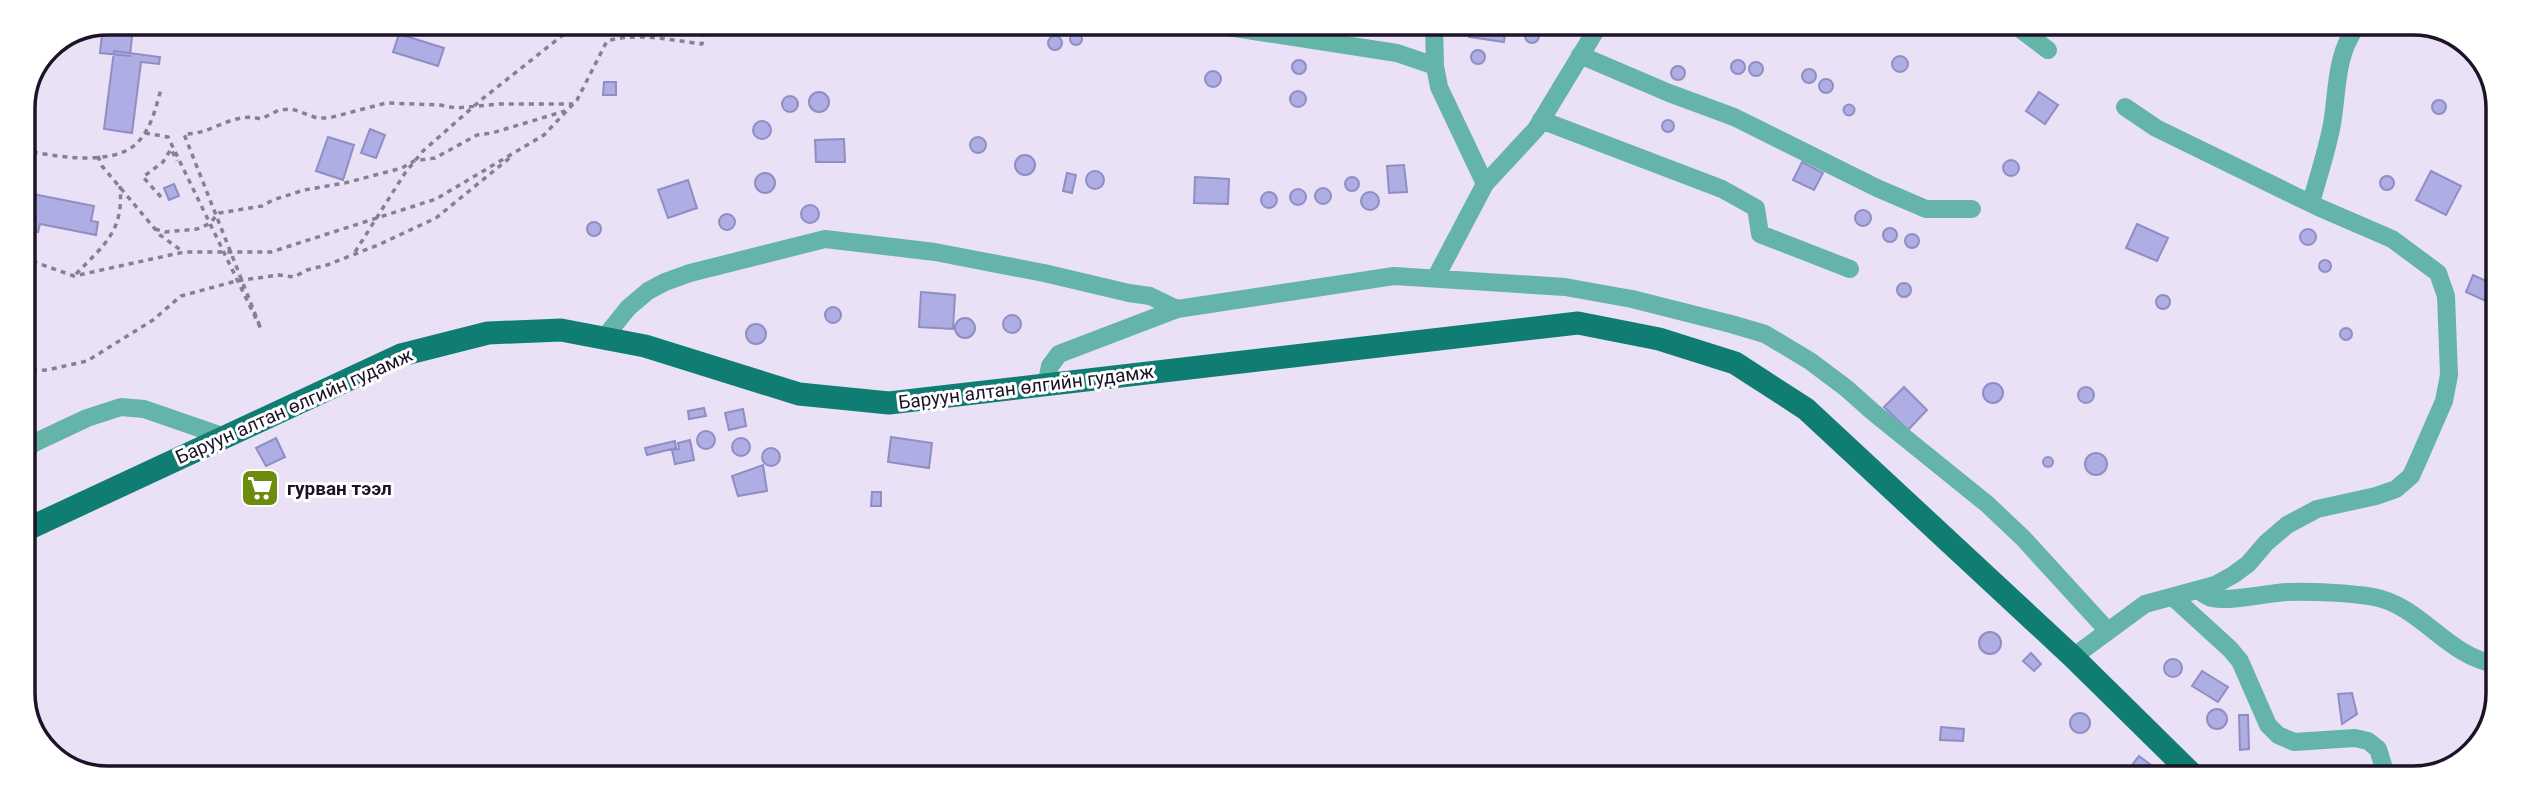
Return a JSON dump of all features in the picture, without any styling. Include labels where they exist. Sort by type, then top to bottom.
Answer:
[{"type":"main road","name":"Баруун алтан өлгийн гудамж","points":[[35,525],[401,355],[488,333],[561,330],[645,346],[799,394],[889,403],[1578,323],[1659,339],[1735,363],[1806,409],[2073,657],[2184,766]]},
{"type":"street","points":[[1279,35],[1396,53],[1435,66]]},
{"type":"street","points":[[1434,35],[1439,87],[1485,184]]},
{"type":"street","points":[[1436,277],[1485,184],[1536,129],[1593,35]]},
{"type":"street","points":[[2028,35],[2048,50]]},
{"type":"street","points":[[2311,203],[2331,128],[2340,60],[2350,35]]},
{"type":"street","points":[[1580,55],[1734,117],[1877,188],[1926,209],[1972,209]]},
{"type":"street","points":[[2073,657],[2145,604],[2174,598],[2233,575],[2248,564],[2266,543],[2287,525],[2317,509],[2396,489],[2411,476],[2444,401],[2449,375],[2446,296],[2438,272],[2392,239],[2156,128],[2124,107]]},
{"type":"street","points":[[1541,120],[1722,188],[1756,208],[1760,234],[1850,269]]},
{"type":"street","points":[[604,338],[628,308],[648,291],[665,282],[690,272],[825,239],[935,252],[1150,296],[1177,309]]},
{"type":"street","points":[[1046,385],[1050,366],[1059,354],[1177,309],[1394,276],[1436,277],[1578,290],[1632,299],[1765,334],[1810,360],[1987,504],[2108,631]]},
{"type":"street","points":[[35,443],[86,418],[121,407],[144,409],[225,437]]},
{"type":"street","points":[[2197,590],[2211,598],[2288,592],[2373,597],[2405,611],[2461,652],[2486,662]]},
{"type":"street","points":[[2174,598],[2240,661],[2268,725],[2278,735],[2294,742],[2354,738],[2368,741],[2378,750],[2383,766]]},
{"type":"path","points":[[155,229],[165,232],[197,229],[209,224],[219,213],[262,206],[285,196],[402,168],[414,161],[473,107],[563,35]]},
{"type":"path","points":[[35,262],[74,276],[184,253],[271,252],[436,199],[544,135],[573,104],[607,41],[625,36],[702,44],[704,35]]},
{"type":"path","points":[[35,152],[83,158],[124,151],[135,145],[145,133],[161,89]]},
{"type":"path","points":[[261,329],[184,134],[204,131],[236,117],[261,119],[279,110],[292,109],[317,118],[330,118],[386,103],[456,108],[500,104],[573,104]]},
{"type":"path","points":[[355,253],[414,161],[435,158],[477,135],[567,111]]},
{"type":"path","points":[[145,133],[168,137],[261,329]]},
{"type":"path","points":[[161,197],[143,177],[163,162],[171,149],[261,329]]},
{"type":"path","points":[[35,371],[87,361],[153,320],[181,296],[236,281],[279,275],[294,277],[378,246],[436,218],[518,150]]},
{"type":"path","points":[[98,156],[103,166],[155,229],[184,253]]},
{"type":"path","points":[[74,276],[117,228],[121,211],[119,184]]},
{"type":"building","points":[[102,35],[132,35],[130,56],[100,53]]},
{"type":"building","points":[[399,35],[444,48],[438,66],[393,52]]},
{"type":"building","points":[[1071,35],[1081,35],[1081,44],[1071,44]]},
{"type":"building","points":[[1469,35],[1505,35],[1504,42]]},
{"type":"building","points":[[1525,35],[1539,35],[1535,43],[1529,43],[1525,39]]},
{"type":"building","points":[[1055,36],[1060,38],[1060,48],[1055,50],[1050,48],[1048,43],[1050,38]]},
{"type":"building","points":[[1475,50],[1481,50],[1485,57],[1481,64],[1475,64],[1471,60],[1471,54]]},
{"type":"building","points":[[114,51],[160,57],[159,64],[141,62],[132,133],[104,129]]},
{"type":"building","points":[[1900,56],[1908,64],[1900,72],[1892,64]]},
{"type":"building","points":[[1299,60],[1304,62],[1304,72],[1299,74],[1294,72],[1292,67],[1294,62]]},
{"type":"building","points":[[1735,60],[1741,60],[1745,67],[1741,74],[1735,74],[1731,70],[1731,64]]},
{"type":"building","points":[[1756,62],[1761,64],[1761,74],[1756,76],[1751,74],[1749,69],[1751,64]]},
{"type":"building","points":[[1675,66],[1681,66],[1685,73],[1681,80],[1675,80],[1671,76],[1671,70]]},
{"type":"building","points":[[1806,69],[1812,69],[1816,76],[1812,83],[1806,83],[1802,79],[1802,73]]},
{"type":"building","points":[[1213,71],[1219,73],[1219,85],[1213,87],[1207,85],[1205,79],[1207,73]]},
{"type":"building","points":[[1823,79],[1829,79],[1833,86],[1829,93],[1823,93],[1819,89],[1819,83]]},
{"type":"building","points":[[604,82],[616,82],[616,95],[603,95]]},
{"type":"building","points":[[1298,91],[1306,99],[1298,107],[1290,99]]},
{"type":"building","points":[[819,92],[826,95],[829,102],[826,109],[819,112],[812,109],[809,102],[812,95]]},
{"type":"building","points":[[2039,92],[2058,105],[2045,124],[2026,111]]},
{"type":"building","points":[[790,96],[796,98],[796,110],[790,112],[784,110],[782,104],[784,98]]},
{"type":"building","points":[[2439,100],[2444,102],[2444,112],[2439,114],[2434,112],[2432,107],[2434,102]]},
{"type":"building","points":[[1849,104],[1855,110],[1849,116],[1843,110]]},
{"type":"building","points":[[1668,120],[1674,126],[1668,132],[1662,126]]},
{"type":"building","points":[[762,121],[768,124],[771,130],[768,136],[762,139],[756,136],[753,130],[756,124]]},
{"type":"building","points":[[370,129],[385,135],[376,158],[361,153]]},
{"type":"building","points":[[328,137],[354,145],[343,180],[316,171]]},
{"type":"building","points":[[978,137],[984,139],[984,151],[978,153],[972,151],[970,145],[972,139]]},
{"type":"building","points":[[844,139],[845,162],[816,162],[815,140]]},
{"type":"building","points":[[1025,155],[1032,158],[1035,165],[1032,172],[1025,175],[1018,172],[1015,165],[1018,158]]},
{"type":"building","points":[[2011,160],[2019,168],[2011,176],[2003,168]]},
{"type":"building","points":[[1802,162],[1823,173],[1814,190],[1793,180]]},
{"type":"building","points":[[1404,165],[1407,192],[1389,193],[1387,166]]},
{"type":"building","points":[[1091,171],[1099,171],[1104,180],[1102,187],[1091,189],[1086,184],[1086,176]]},
{"type":"building","points":[[2431,171],[2461,186],[2446,215],[2416,200]]},
{"type":"building","points":[[761,173],[769,173],[775,183],[769,193],[761,193],[755,187],[755,179]]},
{"type":"building","points":[[1067,173],[1076,175],[1072,193],[1063,191]]},
{"type":"building","points":[[2387,176],[2392,178],[2392,188],[2387,190],[2382,188],[2380,183],[2382,178]]},
{"type":"building","points":[[1195,177],[1229,179],[1228,204],[1194,203]]},
{"type":"building","points":[[1352,177],[1357,179],[1357,189],[1352,191],[1347,189],[1345,184],[1347,179]]},
{"type":"building","points":[[688,180],[697,208],[668,218],[658,190]]},
{"type":"building","points":[[174,184],[179,196],[169,200],[164,188]]},
{"type":"building","points":[[1320,188],[1326,188],[1331,196],[1329,202],[1320,204],[1315,199],[1315,193]]},
{"type":"building","points":[[1298,189],[1306,197],[1298,205],[1290,197]]},
{"type":"building","points":[[1266,192],[1272,192],[1277,200],[1275,206],[1266,208],[1261,203],[1261,197]]},
{"type":"building","points":[[1370,192],[1376,195],[1379,201],[1376,207],[1370,210],[1364,207],[1361,201],[1364,195]]},
{"type":"building","points":[[35,194],[94,206],[91,221],[98,222],[96,235],[40,224],[38,232],[35,231]]},
{"type":"building","points":[[806,205],[814,205],[819,214],[817,221],[806,223],[801,218],[801,210]]},
{"type":"building","points":[[1863,210],[1871,218],[1863,226],[1855,218]]},
{"type":"building","points":[[727,214],[735,222],[727,230],[719,222]]},
{"type":"building","points":[[591,222],[597,222],[601,229],[597,236],[591,236],[587,232],[587,226]]},
{"type":"building","points":[[2137,224],[2168,238],[2157,261],[2126,248]]},
{"type":"building","points":[[1887,228],[1893,228],[1897,235],[1893,242],[1887,242],[1883,238],[1883,232]]},
{"type":"building","points":[[2308,229],[2314,231],[2314,243],[2308,245],[2302,243],[2300,237],[2302,231]]},
{"type":"building","points":[[1912,234],[1917,236],[1917,246],[1912,248],[1907,246],[1905,241],[1907,236]]},
{"type":"building","points":[[2320,261],[2330,261],[2330,271],[2320,271]]},
{"type":"building","points":[[2473,275],[2486,281],[2486,301],[2466,292]]},
{"type":"building","points":[[1904,283],[1909,285],[1909,295],[1904,297],[1899,295],[1897,290],[1899,285]]},
{"type":"building","points":[[921,292],[955,295],[953,329],[919,327]]},
{"type":"building","points":[[2160,295],[2166,295],[2170,302],[2166,309],[2160,309],[2156,305],[2156,299]]},
{"type":"building","points":[[830,307],[836,307],[841,315],[839,321],[830,323],[825,318],[825,312]]},
{"type":"building","points":[[1008,315],[1016,315],[1021,324],[1019,331],[1008,333],[1003,328],[1003,320]]},
{"type":"building","points":[[965,318],[972,321],[975,328],[972,335],[965,338],[958,335],[955,328],[958,321]]},
{"type":"building","points":[[756,324],[763,327],[766,334],[763,341],[756,344],[749,341],[746,334],[749,327]]},
{"type":"building","points":[[2341,329],[2351,329],[2351,339],[2341,339]]},
{"type":"building","points":[[1993,383],[2000,386],[2003,393],[2000,400],[1993,403],[1986,400],[1983,393],[1986,386]]},
{"type":"building","points":[[1904,387],[1927,410],[1908,430],[1884,407]]},
{"type":"building","points":[[2086,387],[2092,389],[2092,401],[2086,403],[2080,401],[2078,395],[2080,389]]},
{"type":"building","points":[[704,408],[706,416],[689,419],[688,411]]},
{"type":"building","points":[[743,409],[746,426],[729,430],[725,413]]},
{"type":"building","points":[[706,431],[712,434],[715,440],[712,446],[706,449],[700,446],[697,440],[700,434]]},
{"type":"building","points":[[891,437],[932,443],[929,468],[888,462]]},
{"type":"building","points":[[276,438],[285,457],[266,466],[256,448]]},
{"type":"building","points":[[741,438],[747,441],[750,447],[747,453],[741,456],[735,453],[732,447],[735,441]]},
{"type":"building","points":[[690,440],[694,460],[675,464],[672,450],[679,449],[678,443]]},
{"type":"building","points":[[675,441],[676,448],[647,455],[645,448]]},
{"type":"building","points":[[767,448],[775,448],[780,457],[778,464],[767,466],[762,461],[762,453]]},
{"type":"building","points":[[2096,453],[2104,456],[2107,464],[2104,472],[2096,475],[2088,472],[2085,464],[2088,456]]},
{"type":"building","points":[[2048,457],[2052,458],[2052,466],[2048,467],[2044,466],[2043,462],[2044,458]]},
{"type":"building","points":[[763,465],[767,491],[738,496],[732,476]]},
{"type":"building","points":[[872,492],[881,492],[881,506],[871,506]]},
{"type":"building","points":[[1990,632],[1998,635],[2001,643],[1998,651],[1990,654],[1982,651],[1979,643],[1982,635]]},
{"type":"building","points":[[2031,653],[2041,664],[2034,671],[2023,661]]},
{"type":"building","points":[[2169,659],[2177,659],[2182,668],[2180,675],[2169,677],[2164,672],[2164,664]]},
{"type":"building","points":[[2202,671],[2228,687],[2218,702],[2192,686]]},
{"type":"building","points":[[2352,693],[2357,714],[2342,724],[2338,694]]},
{"type":"building","points":[[2217,709],[2224,712],[2227,719],[2224,726],[2217,729],[2210,726],[2207,719],[2210,712]]},
{"type":"building","points":[[2080,713],[2087,716],[2090,723],[2087,730],[2080,733],[2073,730],[2070,723],[2073,716]]},
{"type":"building","points":[[2239,715],[2248,715],[2249,749],[2240,750]]},
{"type":"building","points":[[1941,727],[1964,729],[1963,741],[1940,740]]},
{"type":"building","points":[[2139,756],[2152,766],[2131,766]]},
{"type":"place","name":"гурван тээл","points":[[260,488]]}]
